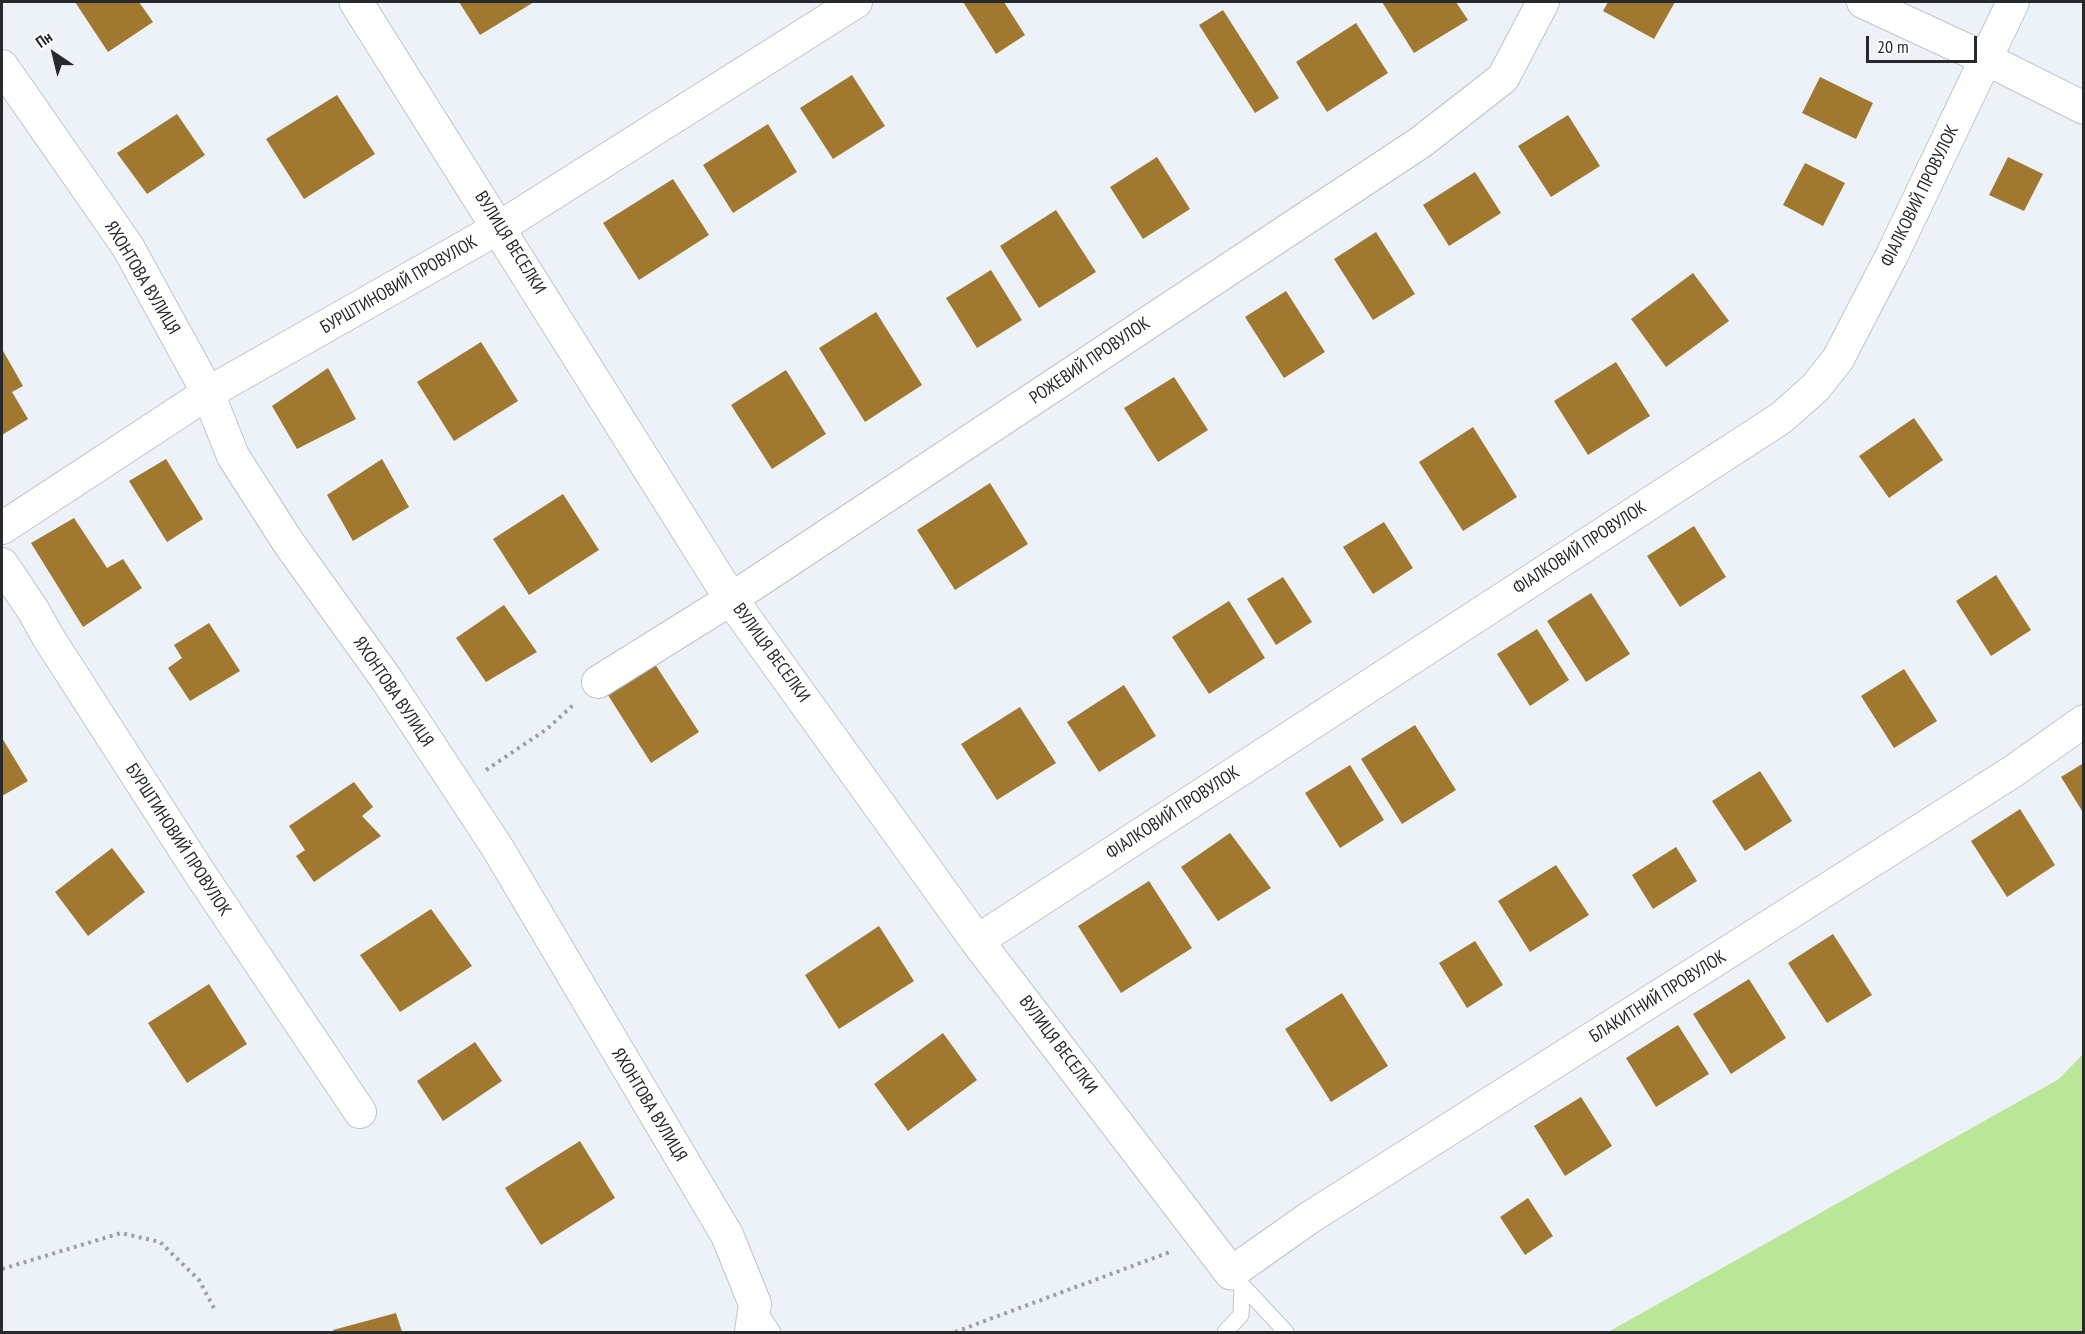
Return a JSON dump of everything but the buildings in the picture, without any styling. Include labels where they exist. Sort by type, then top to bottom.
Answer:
[{"type":"street","name":"ВУЛИЦЯ ВЕСЕЛКИ","points":[[356,2],[500,227],[731,599],[977,940],[1237,1279]]},
{"type":"street","name":"БУРШТИНОВИЙ ПРОВУЛОК","points":[[2,528],[208,393],[500,227],[856,2]]},
{"type":"street","name":"РОЖЕВИЙ ПРОВУЛОК","points":[[598,681],[731,599],[1421,142],[1503,78],[1543,2]]},
{"type":"street","points":[[1863,2],[2084,108]]},
{"type":"street","name":"ФІАЛКОВИЙ ПРОВУЛОК","points":[[977,940],[1781,418],[1815,388],[1839,358],[1887,265],[2013,2]]},
{"type":"street","name":"ЯХОНТОВА ВУЛИЦЯ","points":[[2,66],[128,247],[208,393],[233,456],[288,542],[387,680],[497,847],[727,1235],[753,1318]]},
{"type":"street","name":"БУРШТИНОВИЙ ПРОВУЛОК","points":[[2,564],[199,873],[360,1112]]},
{"type":"street","name":"БЛАКИТНИЙ ПРОВУЛОК","points":[[1237,1279],[1319,1211],[2012,772],[2084,721]]},
{"type":"lane","points":[[1225,1332],[1241,1315],[1237,1279]]},
{"type":"lane","points":[[1237,1279],[1286,1332]]},
{"type":"lane","points":[[753,1318],[774,1332]]},
{"type":"path","points":[[458,788],[547,729],[598,681]]},
{"type":"path","points":[[955,1332],[1175,1250],[1199,1231]]},
{"type":"path","points":[[2,1269],[121,1233],[160,1242],[199,1280],[215,1310]]},
{"type":"green space","points":[[2083,1054],[2083,1332],[1608,1332],[2059,1079]]}]
